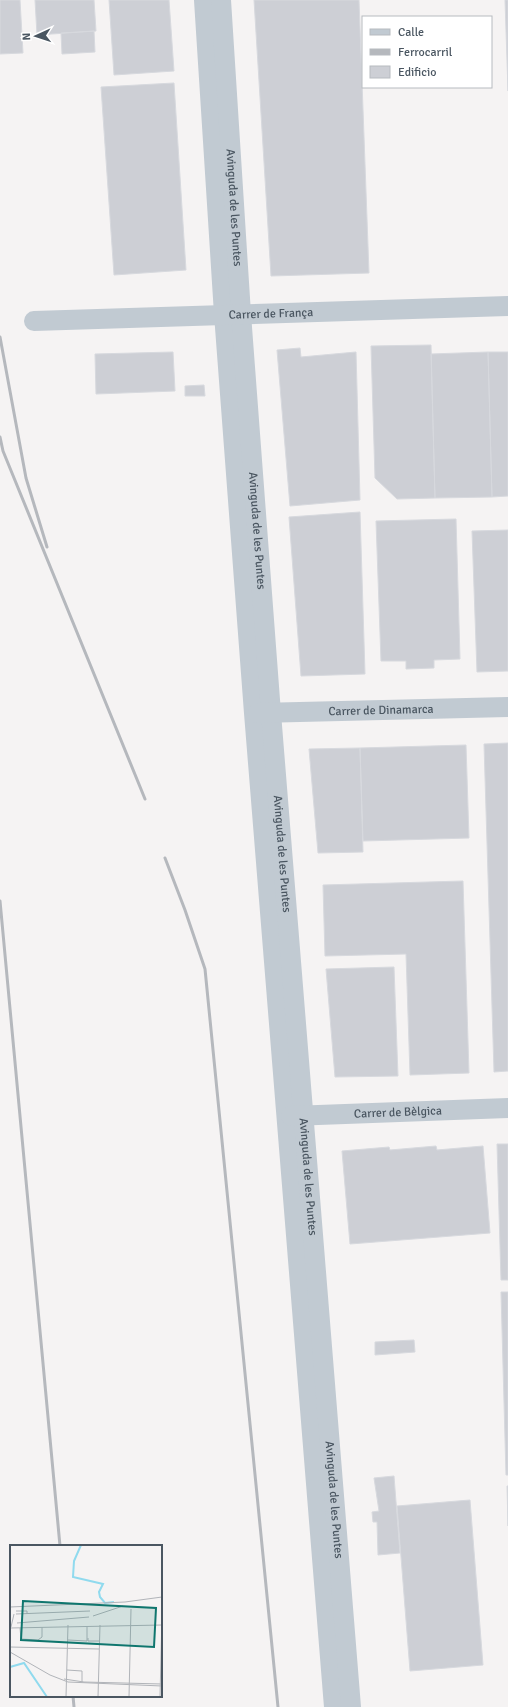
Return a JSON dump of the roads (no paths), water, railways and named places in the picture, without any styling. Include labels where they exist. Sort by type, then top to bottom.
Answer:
[{"type":"street","name":"Avinguda de les Puntes","points":[[204,0],[232,314],[262,713],[296,1115],[351,1707]]},
{"type":"street","name":"Avinguda de les Puntes","points":[[221,0],[232,314]]},
{"type":"street","name":"Carrer de França","points":[[34,321],[508,306]]},
{"type":"street","name":"Carrer de Dinamarca","points":[[262,713],[508,707]]},
{"type":"street","name":"Carrer de Bèlgica","points":[[296,1115],[508,1108]]},
{"type":"street","name":"Avinguda de les Puntes","points":[[296,1115],[334,1707]]},
{"type":"railway","points":[[0,337],[26,478],[47,547]]},
{"type":"railway","points":[[0,437],[3,451],[145,799]]},
{"type":"railway","points":[[165,858],[205,969],[278,1707]]},
{"type":"railway","points":[[0,901],[60,1545]]},
{"type":"railway","points":[[73,1697],[74,1707]]}]
